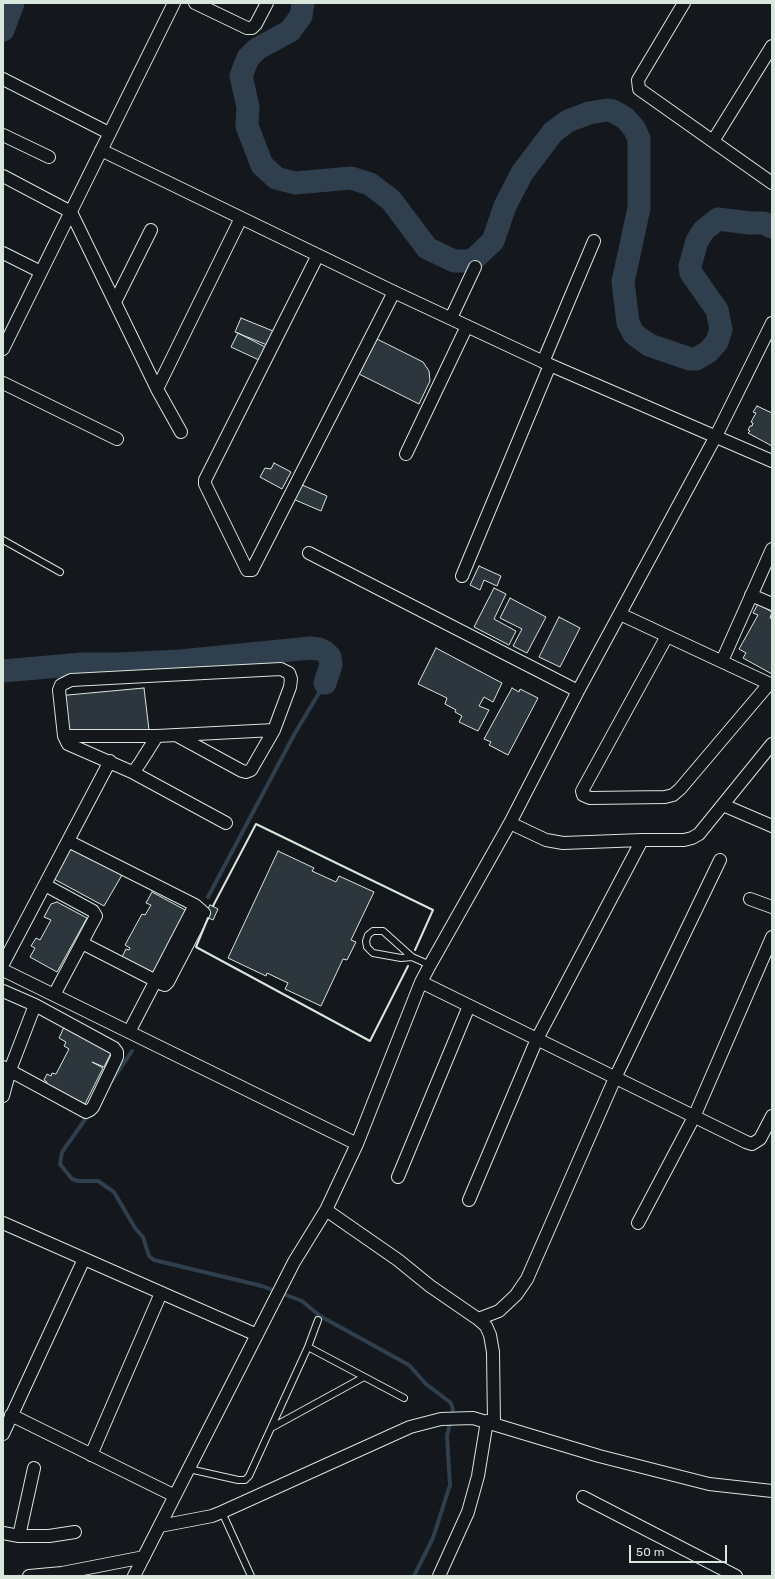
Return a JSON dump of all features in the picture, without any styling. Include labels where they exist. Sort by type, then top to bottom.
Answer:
[{"type":"street","points":[[3,349],[7,332],[41,272],[174,3]]},
{"type":"street","points":[[195,3],[247,28],[252,28],[256,24],[267,3]]},
{"type":"street","points":[[684,3],[638,80],[637,85],[639,89],[772,183]]},
{"type":"street","points":[[713,142],[772,46]]},
{"type":"street","points":[[3,79],[109,133]]},
{"type":"street","points":[[3,135],[49,158]]},
{"type":"street","points":[[101,150],[394,292],[547,364],[772,461]]},
{"type":"street","points":[[3,176],[70,212],[157,389],[181,432]]},
{"type":"street","points":[[157,389],[241,218]]},
{"type":"street","points":[[115,302],[151,230]]},
{"type":"street","points":[[462,576],[547,364],[594,241]]},
{"type":"street","points":[[3,253],[41,272]]},
{"type":"street","points":[[318,255],[205,480],[205,484],[247,570],[252,570],[394,292]]},
{"type":"street","points":[[451,318],[475,267]]},
{"type":"street","points":[[406,454],[467,326]]},
{"type":"street","points":[[134,1576],[294,1262],[326,1210],[357,1144],[421,982],[510,823],[578,691],[716,436],[771,329]]},
{"type":"street","points":[[3,383],[117,440]]},
{"type":"street","points":[[722,661],[772,549]]},
{"type":"street","points":[[309,553],[578,691]]},
{"type":"street","points":[[751,594],[772,604]]},
{"type":"street","points":[[620,614],[771,684],[674,795],[664,797],[590,798],[583,795],[582,790],[667,636]]},
{"type":"street","points":[[176,735],[246,772],[251,770],[274,730],[290,687],[291,679],[288,673],[281,669],[71,680],[61,685],[59,690],[64,736],[68,744],[110,761],[226,823]]},
{"type":"street","points":[[64,736],[157,736],[274,730]]},
{"type":"street","points":[[132,772],[140,763],[157,736]]},
{"type":"street","points":[[510,823],[546,840],[562,843],[684,840],[692,838],[699,834],[772,744]]},
{"type":"street","points":[[3,964],[110,761]]},
{"type":"street","points":[[722,805],[772,826]]},
{"type":"street","points":[[469,1200],[537,1039],[642,840]]},
{"type":"street","points":[[68,841],[195,905],[129,1032]]},
{"type":"street","points":[[478,1319],[499,1311],[516,1295],[527,1279],[615,1078],[720,860]]},
{"type":"street","points":[[44,885],[93,911],[96,916],[54,995]]},
{"type":"street","points":[[750,899],[772,907]]},
{"type":"street","points":[[638,1223],[694,1117],[767,962],[772,937]]},
{"type":"street","points":[[82,943],[155,981]]},
{"type":"street","points":[[3,970],[357,1144]]},
{"type":"street","points":[[421,982],[746,1142],[752,1144],[760,1139],[772,1116]]},
{"type":"street","points":[[3,991],[35,1005],[58,1019],[114,1048],[117,1052],[117,1057],[90,1110],[86,1112],[7,1069]]},
{"type":"street","points":[[58,1019],[67,1001]]},
{"type":"street","points":[[3,1096],[7,1069],[35,1005]]},
{"type":"street","points":[[398,1177],[469,1006]]},
{"type":"street","points":[[326,1210],[398,1260],[448,1300],[478,1319],[486,1326],[490,1335],[493,1352],[490,1422],[468,1512],[439,1576]]},
{"type":"street","points":[[3,1223],[257,1335]]},
{"type":"street","points":[[3,1434],[84,1259]]},
{"type":"street","points":[[91,1455],[161,1293]]},
{"type":"street","points":[[11,1415],[175,1496]]},
{"type":"street","points":[[160,1526],[212,1516],[410,1427],[441,1419],[473,1418],[598,1456],[709,1484],[772,1491]]},
{"type":"street","points":[[19,1536],[34,1468]]},
{"type":"street","points":[[583,1497],[736,1576]]},
{"type":"street","points":[[3,1533],[19,1536],[49,1536],[75,1532]]},
{"type":"street","points":[[29,1576],[62,1573],[144,1557]]},
{"type":"lane","points":[[3,540],[60,572]]},
{"type":"lane","points":[[412,957],[401,958],[373,954],[367,947],[366,941],[368,935],[373,931],[383,931],[412,957],[430,965]]},
{"type":"lane","points":[[189,1469],[238,1480],[245,1480],[249,1476],[308,1347],[318,1320]]},
{"type":"lane","points":[[308,1347],[404,1398]]},
{"type":"lane","points":[[271,1428],[364,1377]]},
{"type":"lane","points":[[222,1512],[251,1576]]},
{"type":"building","points":[[241,318],[273,331],[267,345],[235,332]]},
{"type":"building","points":[[238,333],[265,347],[259,360],[231,347]]},
{"type":"building","points":[[377,339],[423,362],[429,371],[430,381],[419,404],[359,374]]},
{"type":"building","points":[[757,406],[772,413],[772,446],[748,433],[750,431],[748,430],[750,426],[752,426],[753,423],[751,422],[756,413],[753,412]]},
{"type":"building","points":[[274,463],[291,472],[282,489],[260,477],[265,468],[271,469]]},
{"type":"building","points":[[300,484],[327,496],[321,511],[293,499]]},
{"type":"building","points":[[479,566],[501,576],[497,586],[484,580],[480,590],[470,585]]},
{"type":"building","points":[[494,588],[506,594],[494,619],[516,631],[509,645],[474,627]]},
{"type":"building","points":[[510,598],[546,617],[527,653],[513,646],[522,629],[500,618]]},
{"type":"building","points":[[758,604],[772,612],[770,618],[772,619],[772,674],[743,658],[746,653],[739,649],[758,615],[753,613]]},
{"type":"building","points":[[559,617],[580,628],[560,667],[539,657]]},
{"type":"building","points":[[436,648],[502,683],[493,702],[484,697],[479,706],[489,710],[478,731],[459,722],[462,716],[455,712],[456,710],[445,704],[447,698],[418,684]]},
{"type":"building","points":[[144,688],[149,730],[61,739],[57,696]]},
{"type":"building","points":[[512,688],[519,692],[520,689],[538,698],[508,755],[489,745],[491,742],[484,739]]},
{"type":"building","points":[[69,846],[122,875],[104,906],[54,879]]},
{"type":"building","points":[[278,851],[314,868],[312,871],[336,882],[339,876],[374,892],[351,940],[356,942],[347,960],[343,959],[321,1006],[285,989],[288,983],[267,973],[266,976],[228,958]]},
{"type":"building","points":[[152,892],[187,911],[153,974],[122,957],[126,949],[129,950],[130,948],[125,945],[142,914],[145,915],[151,905],[146,903]]},
{"type":"building","points":[[57,902],[87,918],[57,972],[30,957],[35,948],[31,946],[36,938],[40,940],[51,920],[44,917],[51,904]]},
{"type":"building","points":[[210,905],[218,909],[213,920],[204,916]]},
{"type":"building","points":[[64,1027],[112,1051],[104,1067],[92,1062],[103,1068],[85,1104],[46,1085],[47,1082],[44,1080],[47,1074],[51,1076],[52,1073],[56,1074],[69,1049],[64,1046],[66,1042],[59,1038]]},
{"type":"waterway","points":[[3,30],[13,3]]},
{"type":"waterway","points":[[303,3],[301,16],[290,31],[257,49],[248,58],[241,76],[248,107],[247,126],[262,165],[276,178],[295,183],[351,178],[370,184],[391,200],[427,248],[454,261],[467,261],[474,259],[493,241],[505,206],[522,173],[553,132],[568,121],[589,113],[607,110],[613,111],[625,118],[634,128],[639,139],[639,208],[623,282],[628,323],[634,334],[649,345],[690,359],[696,359],[708,352],[717,342],[721,329],[717,310],[691,273],[690,266],[697,241],[704,230],[718,219],[750,223],[764,223],[772,227]]},
{"type":"waterway","points":[[3,671],[82,664],[180,661],[310,648],[319,649],[330,657],[331,665],[325,683]]},
{"type":"waterway","points":[[208,897],[295,733],[325,683]]},
{"type":"waterway","points":[[111,1082],[132,1051]]},
{"type":"waterway","points":[[89,1114],[62,1152],[60,1164],[72,1179],[78,1181],[98,1181],[114,1192],[135,1228],[143,1237],[149,1256],[154,1260],[262,1286],[302,1301],[320,1316],[409,1365],[426,1384],[451,1403],[453,1410],[447,1436],[450,1485],[433,1538],[414,1576]]},
{"type":"wall","points":[[213,906],[256,824],[433,910],[415,950]]},
{"type":"wall","points":[[208,918],[196,947],[370,1041],[408,966]]}]
